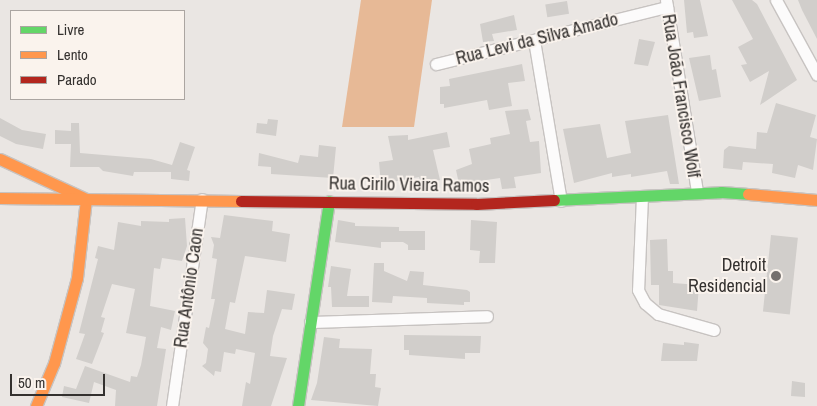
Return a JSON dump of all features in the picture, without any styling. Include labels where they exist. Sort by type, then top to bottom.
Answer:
[{"type":"main road","points":[[0,159],[86,199],[77,278],[54,363],[36,406]]},
{"type":"main road","name":"Rua Cirilo Vieira Ramos","points":[[0,198],[202,199],[476,204],[561,201],[697,192],[753,193],[817,200]]},
{"type":"main road","points":[[298,406],[329,201]]},
{"type":"street","points":[[776,0],[817,75]]},
{"type":"street","name":"Rua Levi da Silva Amado","points":[[436,64],[534,40],[667,3]]},
{"type":"street","name":"Rua João Francisco Wolf","points":[[667,3],[697,192]]},
{"type":"street","points":[[534,40],[561,201]]},
{"type":"street","points":[[642,196],[638,290],[645,303],[658,314],[714,330]]},
{"type":"street","name":"Rua Antônio Caon","points":[[172,406],[202,199]]},
{"type":"street","points":[[310,322],[487,316]]},
{"type":"shaded area","points":[[361,0],[432,0],[414,127],[342,127]]},
{"type":"building","points":[[684,0],[700,0],[708,36],[694,38],[693,32],[687,33]]},
{"type":"building","points":[[732,0],[752,0],[757,4],[797,80],[760,105],[769,71],[750,82],[741,65],[747,64],[738,47],[753,39]]},
{"type":"building","points":[[798,0],[817,0],[817,39],[802,10]]},
{"type":"building","points":[[567,1],[569,14],[547,17],[545,4]]},
{"type":"building","points":[[514,15],[517,30],[492,34],[494,41],[483,42],[480,24]]},
{"type":"building","points":[[639,39],[655,42],[648,66],[634,64]]},
{"type":"building","points":[[710,55],[712,70],[716,69],[721,97],[699,101],[689,58]]},
{"type":"building","points":[[522,64],[525,81],[508,83],[512,106],[489,110],[487,100],[444,108],[444,104],[440,104],[440,87],[450,86],[449,79]]},
{"type":"building","points":[[776,103],[816,115],[810,137],[817,139],[813,170],[798,165],[795,178],[772,173],[773,164],[743,162],[742,170],[723,168],[724,150],[729,146],[756,149],[757,132],[767,133]]},
{"type":"building","points":[[528,109],[531,120],[526,121],[530,142],[539,141],[541,173],[514,177],[516,188],[502,189],[500,178],[459,184],[456,170],[472,164],[469,149],[491,144],[490,138],[510,134],[505,111]]},
{"type":"building","points":[[668,115],[679,184],[670,184],[667,171],[631,177],[631,174],[612,177],[612,173],[574,183],[563,129],[600,124],[607,158],[631,153],[625,121]]},
{"type":"building","points":[[0,118],[22,130],[46,134],[43,149],[16,144],[0,136]]},
{"type":"building","points":[[268,119],[278,120],[276,136],[256,133],[257,123],[267,124]]},
{"type":"building","points":[[71,123],[79,123],[80,153],[151,159],[172,165],[180,142],[195,147],[187,170],[190,171],[189,181],[171,179],[171,172],[134,172],[133,176],[103,171],[99,167],[70,167],[71,144],[55,144],[55,130],[71,131]]},
{"type":"building","points":[[447,132],[450,147],[433,150],[440,180],[421,184],[419,177],[381,184],[379,162],[393,160],[388,136],[408,135],[408,140]]},
{"type":"building","points":[[319,145],[336,147],[333,178],[271,174],[271,167],[258,166],[259,153],[298,163],[300,155],[318,157]]},
{"type":"building","points":[[224,215],[273,221],[272,231],[290,234],[286,262],[245,256],[235,303],[230,302],[225,329],[245,334],[248,312],[264,313],[267,290],[295,294],[292,310],[282,309],[273,336],[270,356],[287,358],[271,406],[242,406],[246,382],[250,384],[255,353],[236,349],[235,354],[224,352],[221,372],[215,371],[214,376],[202,366],[206,363],[208,349],[203,343],[206,327],[209,328],[215,299],[211,299],[217,259],[212,258],[214,245],[211,237],[220,238]]},
{"type":"building","points":[[185,218],[187,246],[182,261],[162,258],[160,269],[154,268],[150,306],[175,311],[171,330],[161,327],[157,348],[166,349],[157,406],[115,406],[116,390],[94,382],[89,403],[62,397],[64,386],[76,389],[85,366],[130,382],[131,376],[137,377],[141,365],[146,337],[126,333],[135,289],[112,284],[101,317],[105,318],[101,332],[104,333],[92,364],[76,359],[85,334],[79,333],[98,259],[95,258],[98,246],[114,250],[118,222],[141,226],[141,221],[169,222],[169,219]]},
{"type":"building","points":[[338,220],[355,223],[355,226],[399,227],[399,231],[425,231],[425,250],[408,250],[408,245],[403,242],[381,242],[381,248],[335,242]]},
{"type":"building","points":[[471,220],[497,222],[495,263],[479,263],[480,251],[470,250]]},
{"type":"building","name":"Detroit Residencial","points":[[771,235],[798,238],[790,314],[763,312]]},
{"type":"building","points":[[667,239],[668,271],[673,271],[673,283],[699,285],[697,311],[659,305],[659,285],[651,285],[650,240]]},
{"type":"building","points":[[374,263],[384,263],[384,271],[407,281],[410,271],[424,272],[423,285],[467,290],[470,292],[470,302],[464,302],[464,305],[427,303],[427,298],[393,296],[392,303],[372,302]]},
{"type":"building","points":[[331,266],[351,269],[347,296],[369,296],[369,307],[332,307],[331,287],[328,287]]},
{"type":"building","points":[[404,335],[481,336],[480,353],[465,353],[465,359],[409,355],[409,350],[404,350]]},
{"type":"building","points":[[324,337],[340,339],[339,348],[372,349],[370,374],[376,374],[375,387],[381,388],[378,406],[311,400],[317,383]]},
{"type":"building","points":[[684,342],[699,344],[697,361],[661,361],[663,343],[684,345]]},
{"type":"building","points":[[792,381],[805,383],[805,397],[791,396]]},
{"type":"traffic: fast","points":[[554,200],[721,192],[748,194]]},
{"type":"traffic: fast","points":[[298,406],[329,201]]},
{"type":"traffic: slow","points":[[0,159],[86,199],[77,278],[54,363],[36,406]]},
{"type":"traffic: slow","points":[[748,194],[817,200]]},
{"type":"traffic: slow","points":[[0,198],[241,201]]},
{"type":"traffic: jam","points":[[241,201],[476,204],[554,200]]},
{"type":"place","name":"Detroit Residencial","points":[[776,276]]}]
